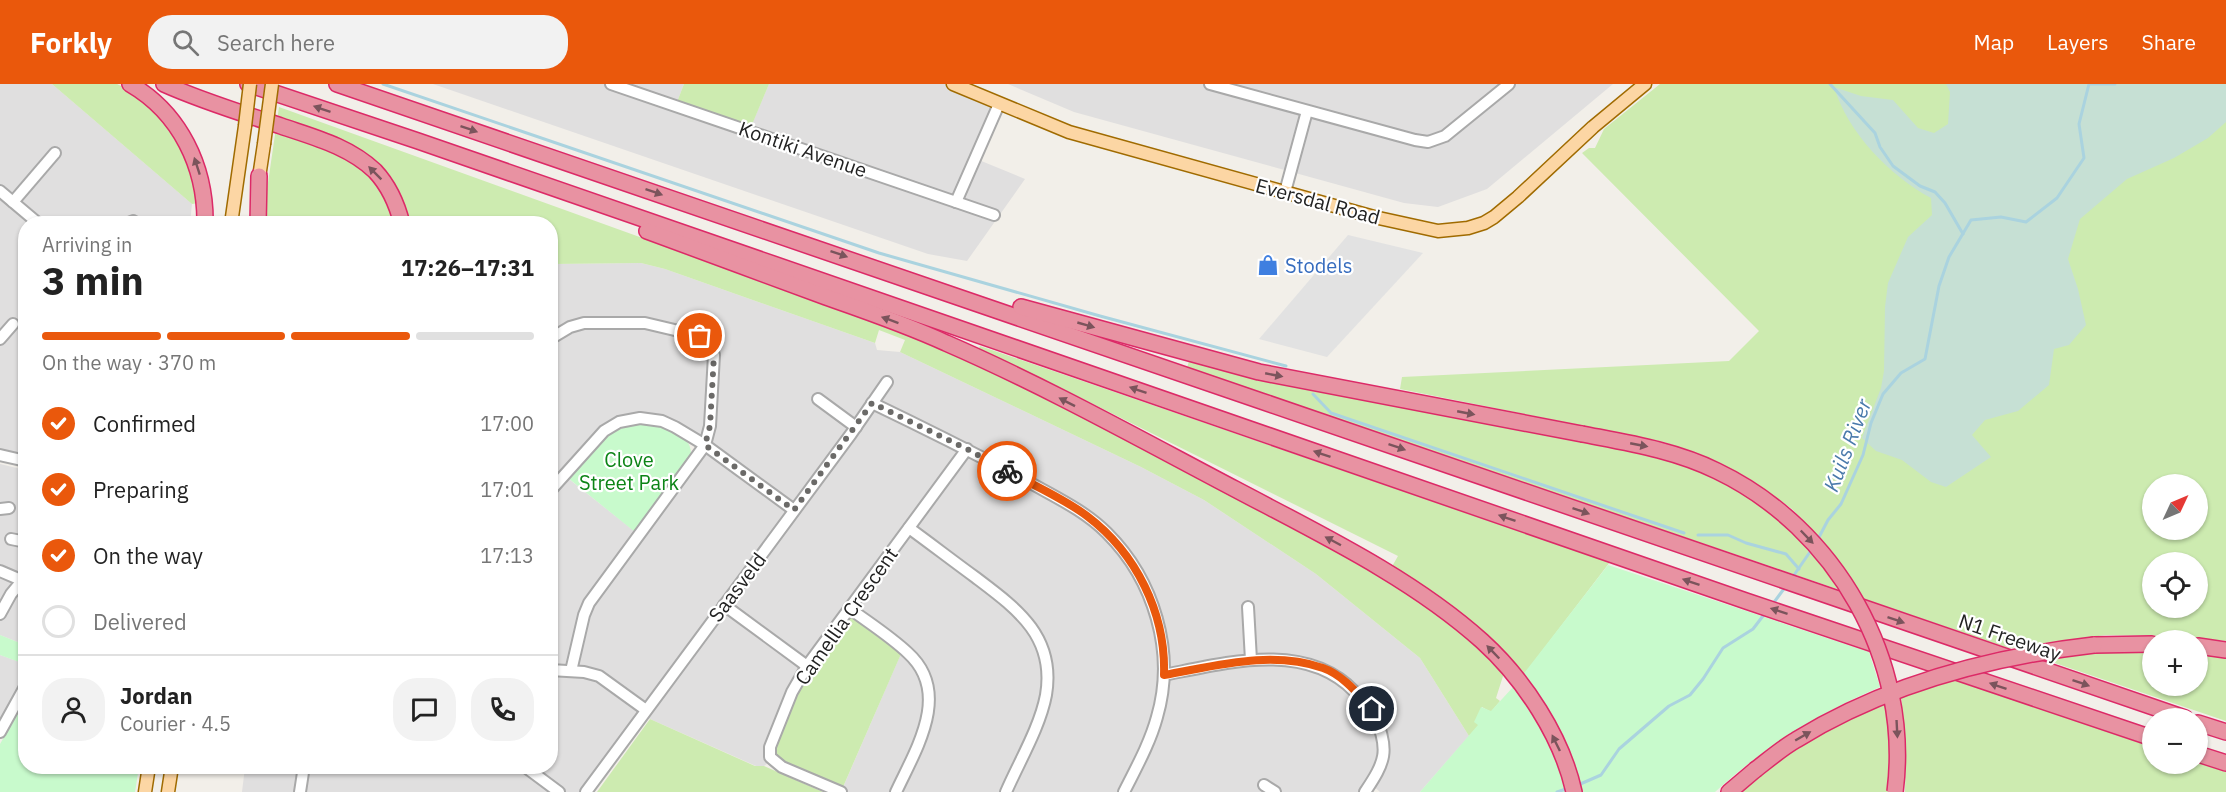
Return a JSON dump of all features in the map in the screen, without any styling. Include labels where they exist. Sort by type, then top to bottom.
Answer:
[{"type":"highway","points":[[130,84],[157,103],[179,130],[194,156],[203,189],[205,216]]},
{"type":"highway","points":[[164,84],[329,143],[353,154],[382,180],[393,198],[399,216]]},
{"type":"highway","points":[[249,84],[1746,601],[2142,735]]},
{"type":"highway","points":[[337,84],[888,271],[1259,372],[1649,447],[1715,470],[1759,495],[1781,512],[1814,544],[1836,570],[1856,600],[1874,636],[1888,677],[1896,717],[1898,758],[1895,792]]},
{"type":"highway","points":[[418,141],[422,149],[909,327],[1006,371],[1294,520],[1383,570],[1442,609],[1483,642],[1509,668],[1530,696],[1562,755],[1574,792]]},
{"type":"highway","points":[[258,216],[259,176]]},
{"type":"highway","name":"N1 Freeway","points":[[888,271],[1821,595],[2155,708]]},
{"type":"highway","points":[[1729,792],[1794,741],[1827,722],[1858,706],[1933,676],[2001,658],[2094,645],[2142,644]]},
{"type":"highway","points":[[2208,647],[2226,650]]},
{"type":"highway","points":[[2208,726],[2226,732]]},
{"type":"highway","points":[[2208,757],[2226,763]]},
{"type":"main road","points":[[232,216],[249,84]]},
{"type":"main road","points":[[253,216],[272,84]]},
{"type":"main road","name":"Eversdal Road","points":[[953,84],[1069,132],[1432,231],[1468,228],[1484,224],[1518,197],[1593,127],[1646,84]]},
{"type":"main road","points":[[145,792],[148,774]]},
{"type":"main road","points":[[168,792],[171,774]]},
{"type":"street","name":"Kontiki Avenue","points":[[611,84],[994,215]]},
{"type":"street","points":[[1218,85],[1415,141],[1428,142],[1445,136],[1509,84]]},
{"type":"street","points":[[956,202],[999,104]]},
{"type":"street","points":[[1285,192],[1307,111]]},
{"type":"street","points":[[13,202],[55,153]]},
{"type":"street","points":[[0,191],[30,216]]},
{"type":"street","points":[[558,334],[575,324],[620,321],[645,323],[700,336],[714,355],[710,426],[705,445],[589,603],[571,671]]},
{"type":"street","points":[[0,339],[13,324]]},
{"type":"street","name":"Saasveld","points":[[586,792],[887,382]]},
{"type":"street","points":[[818,399],[856,427]]},
{"type":"street","points":[[872,403],[967,449],[1076,509],[1097,524],[1115,542],[1137,572],[1153,607],[1162,644],[1164,675],[1154,728],[1124,792]]},
{"type":"street","points":[[558,482],[600,435],[614,425],[640,418],[662,421],[705,445],[794,510]]},
{"type":"street","name":"Camellia Crescent","points":[[841,792],[779,765],[769,754],[770,747],[792,692],[807,666],[967,449]]},
{"type":"street","points":[[0,455],[18,459]]},
{"type":"street","points":[[909,528],[1012,604],[1028,622],[1040,643],[1046,668],[1047,685],[1044,702],[1005,792]]},
{"type":"street","points":[[11,539],[18,540]]},
{"type":"street","points":[[0,571],[18,576]]},
{"type":"street","points":[[0,614],[18,586]]},
{"type":"street","points":[[724,604],[807,666]]},
{"type":"street","points":[[1248,607],[1251,660]]},
{"type":"street","points":[[849,608],[907,651],[921,668],[927,681],[930,699],[928,719],[896,792]]},
{"type":"street","points":[[1164,675],[1251,660],[1289,661],[1324,668],[1346,682],[1372,709],[1382,734],[1384,756],[1380,769],[1365,792]]},
{"type":"street","points":[[558,670],[584,672],[599,676],[646,710]]},
{"type":"street","points":[[0,732],[18,699]]},
{"type":"street","points":[[300,792],[303,774]]},
{"type":"street","points":[[535,774],[559,792]]},
{"type":"street","points":[[1264,785],[1275,792]]},
{"type":"shaded area","points":[[0,84],[52,84],[192,204],[191,216],[18,216],[18,459],[0,455]]},
{"type":"shaded area","points":[[433,84],[684,84],[677,102],[749,131],[769,84],[952,84],[998,104],[974,158],[1025,179],[967,261],[928,254]]},
{"type":"shaded area","points":[[1008,84],[1613,84],[1487,189],[1438,207],[1404,203],[1074,112]]},
{"type":"shaded area","points":[[1348,235],[1423,253],[1327,357],[1259,339]]},
{"type":"shaded area","points":[[641,263],[665,269],[875,343],[877,350],[900,352],[1141,467],[1204,500],[1316,574],[1420,658],[1469,736],[1420,792],[1380,792],[1370,783],[1363,792],[841,792],[903,649],[848,609],[800,674],[772,760],[764,766],[756,766],[641,715],[585,792],[242,792],[244,774],[558,774],[558,264]],"holes":[[[675,428],[704,445],[638,534],[565,476]]]},
{"type":"shaded area","points":[[0,464],[18,468],[18,642],[0,635]]},
{"type":"shaded area","points":[[0,655],[18,661],[18,695],[0,730]]},
{"type":"green space","points":[[52,84],[117,84],[131,91],[164,120],[186,153],[199,203],[192,204]]},
{"type":"green space","points":[[684,84],[769,84],[751,127],[677,102]]},
{"type":"green space","points":[[1660,84],[2226,84],[2226,641],[2208,639],[2208,630],[2142,630],[2142,636],[2106,635],[2008,648],[1864,599],[1831,550],[1792,509],[1750,479],[1712,459],[1664,442],[1400,389],[1402,377],[1729,361],[1759,331],[1582,153],[1589,148],[1595,148],[1604,129]]},
{"type":"green space","points":[[1946,84],[2226,84],[2226,122],[2208,138],[2174,158],[2127,179],[2080,219],[2068,259],[2086,325],[2069,345],[2054,349],[2049,385],[2018,411],[1985,420],[1972,435],[1991,457],[1946,487],[1931,482],[1902,460],[1876,451],[1862,438],[1881,388],[1884,371],[1885,307],[1888,283],[1908,237],[1932,215],[1931,198],[1901,178],[1872,152],[1849,121],[1834,87],[1861,96],[1893,100],[1918,128],[1934,133],[1948,124],[1950,92]]},
{"type":"green space","points":[[279,107],[881,324],[998,374],[1354,560],[1433,612],[1470,641],[1504,673],[1496,698],[1500,701],[1491,712],[1482,707],[1479,725],[1469,736],[1420,658],[1316,574],[1204,500],[1141,467],[900,352],[905,340],[879,330],[875,343],[665,269],[641,263],[558,264],[558,216],[263,216]]},
{"type":"green space","points":[[980,346],[1610,562],[1522,677],[1390,570],[1398,556],[1079,397],[978,350]]},
{"type":"green space","points":[[1189,361],[1265,380],[1661,457],[1682,464],[1723,482],[1779,519],[1816,555],[1843,591],[1187,368]]},
{"type":"green space","name":"Clove Street Park","points":[[643,423],[666,428],[681,435],[690,446],[691,454],[635,532],[568,478],[608,435]]},
{"type":"green space","points":[[1608,565],[1869,652],[1880,687],[1835,708],[1793,732],[1753,760],[1715,792],[1420,792],[1478,725],[1474,722],[1481,707],[1491,711],[1514,686]]},
{"type":"green space","points":[[850,616],[901,654],[843,787],[780,760],[774,753],[801,686]]},
{"type":"green space","points":[[0,635],[18,642],[18,662],[0,655]]},
{"type":"green space","points":[[2109,650],[2142,650],[2142,693],[2040,658]]},
{"type":"green space","points":[[2208,654],[2226,656],[2226,721],[2208,715],[2208,708],[2188,708],[2152,696],[2208,696]]},
{"type":"green space","points":[[1950,678],[2142,744],[2142,774],[2208,774],[2208,766],[2226,772],[2226,792],[1905,792],[1906,748],[1901,695]]},
{"type":"green space","points":[[1886,701],[1889,720],[1891,792],[1737,792],[1798,745]]},
{"type":"green space","points":[[18,713],[18,774],[138,774],[135,792],[0,792],[0,744]]},
{"type":"green space","points":[[650,719],[755,766],[764,766],[823,792],[597,792]]},
{"type":"waterway","points":[[383,84],[879,253],[1286,366]]},
{"type":"waterway","points":[[1830,84],[1875,133],[1880,147],[1893,166],[1920,186],[1935,192],[1945,203],[1963,234]]},
{"type":"waterway","name":"Kuils River","points":[[1817,541],[1828,520],[1841,504],[1863,455],[1871,423],[1883,394],[1901,373],[1925,359],[1939,286],[1949,257],[1971,220],[2001,217],[2026,222],[2057,198],[2084,158],[2079,124],[2089,84],[2115,84]]},
{"type":"waterway","points":[[1313,394],[1331,413],[1684,533]]},
{"type":"waterway","points":[[1698,535],[1728,535],[1746,543],[1786,554],[1799,569]]},
{"type":"waterway","name":"Kuils River","points":[[1792,578],[1812,549]]},
{"type":"waterway","name":"Kuils River","points":[[1772,605],[1786,586]]},
{"type":"waterway","name":"Kuils River","points":[[1578,785],[1601,775],[1619,749],[1669,706],[1690,695],[1723,648],[1753,629],[1766,612]]},
{"type":"waterway","name":"Kuils River","points":[[1557,792],[1569,788]]},
{"type":"way so far","points":[[700,336],[709,345],[714,355],[710,426],[705,445],[794,510],[872,403],[1007,471]]},
{"type":"place","name":"Stodels","points":[[1268,265]]},
{"type":"route","points":[[1007,471],[1076,509],[1106,532],[1123,551],[1143,583],[1157,619],[1164,657],[1164,675],[1251,660],[1289,661],[1324,668],[1346,682],[1372,709]]}]
